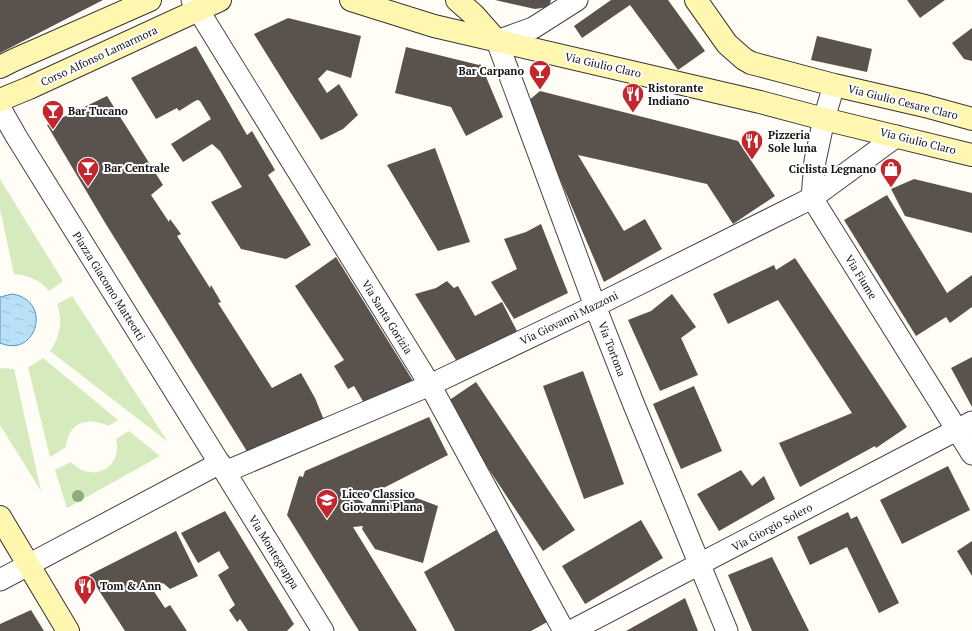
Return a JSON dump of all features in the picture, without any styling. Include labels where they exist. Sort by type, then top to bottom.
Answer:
[{"type":"street","points":[[0,67],[150,0]]},
{"type":"street","points":[[195,5],[220,0]]},
{"type":"street","name":"Via Giulio Claro","points":[[351,0],[434,26],[760,102],[972,155]]},
{"type":"street","points":[[457,0],[474,15],[497,41],[533,28],[577,0]]},
{"type":"street","name":"Via Giulio Cesare Claro","points":[[696,0],[727,44],[744,59],[751,63],[972,119]]},
{"type":"street","name":"Corso Alfonso Lamarmora","points":[[0,100],[29,88],[195,5]]},
{"type":"street","name":"Via Santa Gorizia","points":[[195,5],[430,385],[564,631]]},
{"type":"street","name":"Via Tortona","points":[[497,41],[595,306],[727,631]]},
{"type":"street","points":[[812,198],[814,161],[834,85]]},
{"type":"street","name":"Piazza Giacomo Matteotti","points":[[0,108],[223,468]]},
{"type":"street","name":"Via Giovanni Mazzoni","points":[[223,468],[430,385],[595,306],[812,198],[897,136]]},
{"type":"street","name":"Via Fiume","points":[[812,198],[964,425],[972,454]]},
{"type":"street","name":"Via Giorgio Solero","points":[[571,631],[964,425]]},
{"type":"street","points":[[0,580],[223,468]]},
{"type":"street","name":"Via Montegrappa","points":[[223,468],[323,631]]},
{"type":"street","points":[[0,517],[68,631]]},
{"type":"green space","points":[[0,179],[63,281],[49,291],[42,284],[33,279],[14,274],[0,209]]},
{"type":"green space","points":[[72,296],[168,442],[50,351],[60,329],[60,316],[57,304]]},
{"type":"green space","points":[[43,358],[118,420],[108,426],[93,422],[80,424],[71,432],[66,447],[50,457],[28,367]]},
{"type":"green space","points":[[0,368],[14,369],[41,491],[0,425]]},
{"type":"green space","points":[[129,431],[160,456],[67,508],[55,470],[71,462],[79,469],[88,472],[104,470],[115,458],[117,449],[116,439]]},
{"type":"water","points":[[12,294],[25,298],[33,306],[36,316],[35,327],[31,336],[23,343],[13,346],[0,343],[0,297]]},
{"type":"building","points":[[0,0],[103,0],[0,53]]},
{"type":"building","points":[[495,0],[551,0],[549,7],[535,9]]},
{"type":"building","points":[[611,0],[668,0],[705,51],[678,70],[630,5],[582,38],[574,26]]},
{"type":"building","points":[[907,0],[945,0],[920,18]]},
{"type":"building","points":[[288,18],[361,36],[351,78],[327,70],[318,79],[327,93],[339,84],[358,115],[343,129],[321,140],[254,34]]},
{"type":"building","points":[[972,28],[972,61],[964,59],[952,43]]},
{"type":"building","points":[[817,36],[872,49],[867,72],[811,60]]},
{"type":"building","points":[[196,46],[247,135],[252,131],[275,170],[268,175],[311,245],[286,259],[241,249],[211,202],[242,187],[220,151],[212,144],[183,162],[171,144],[211,119],[200,101],[195,101],[179,111],[177,108],[156,119],[131,78]]},
{"type":"building","points":[[406,47],[480,64],[503,117],[466,136],[451,107],[395,93]]},
{"type":"building","points":[[540,91],[738,141],[775,196],[733,224],[707,184],[578,155],[624,231],[645,219],[662,249],[604,282],[527,102]]},
{"type":"building","points":[[107,96],[163,185],[151,195],[169,222],[170,219],[181,234],[177,236],[210,288],[211,285],[221,302],[218,303],[272,388],[301,373],[315,398],[324,420],[248,453],[104,221],[47,125]]},
{"type":"building","points":[[435,148],[470,242],[438,251],[387,165]]},
{"type":"building","points":[[914,179],[972,193],[972,233],[905,216],[891,189]]},
{"type":"building","points":[[887,195],[947,293],[972,275],[972,307],[950,323],[946,317],[916,336],[844,220]]},
{"type":"building","points":[[541,224],[568,293],[514,319],[491,282],[517,269],[504,239],[526,232]]},
{"type":"building","points":[[336,257],[413,381],[367,408],[354,386],[348,389],[334,366],[344,360],[295,286]]},
{"type":"building","points":[[795,258],[907,427],[876,448],[875,446],[800,487],[779,443],[852,413],[778,300],[728,324],[713,294],[774,265],[776,270]]},
{"type":"building","points":[[447,281],[454,288],[458,286],[475,316],[502,302],[519,335],[459,365],[415,294],[436,288]]},
{"type":"building","points":[[672,294],[696,327],[681,338],[698,375],[660,391],[628,320],[651,311]]},
{"type":"building","points":[[972,357],[972,407],[951,368]]},
{"type":"building","points":[[583,371],[624,484],[584,499],[543,386]]},
{"type":"building","points":[[476,382],[575,530],[543,551],[445,403]]},
{"type":"building","points":[[694,386],[722,451],[681,469],[653,404]]},
{"type":"building","name":"Liceo Classico Giovanni Plana","points":[[429,417],[448,455],[360,500],[369,507],[373,498],[395,490],[438,506],[423,563],[375,549],[362,529],[363,526],[353,527],[417,631],[359,631],[287,515],[299,476],[303,477],[305,471]]},
{"type":"building","points":[[948,466],[970,510],[902,544],[880,500]]},
{"type":"building","points":[[741,470],[752,486],[764,476],[775,499],[719,531],[697,494]]},
{"type":"building","points":[[225,511],[294,624],[287,631],[248,631],[240,619],[237,622],[229,610],[235,605],[218,575],[229,568],[219,551],[198,563],[181,533]]},
{"type":"building","points":[[848,512],[851,519],[857,516],[899,603],[879,613],[847,547],[810,565],[797,537]]},
{"type":"building","points":[[641,520],[663,558],[585,604],[562,566]]},
{"type":"building","points":[[496,530],[549,621],[531,631],[455,631],[424,572]]},
{"type":"building","points":[[176,531],[198,576],[170,589],[163,583],[153,590],[165,608],[170,605],[187,631],[125,631],[89,575]]},
{"type":"building","points":[[972,541],[972,576],[957,551]]},
{"type":"building","points":[[772,557],[809,631],[752,631],[728,575]]},
{"type":"building","points":[[685,598],[698,631],[626,631]]},
{"type":"building","points":[[31,610],[44,631],[0,631],[0,624]]},
{"type":"place","name":"Bar Carpano","points":[[540,90]]},
{"type":"place","name":"Ristorante Indiano","points":[[633,114]]},
{"type":"place","name":"Bar Tucano","points":[[53,130]]},
{"type":"place","name":"Pizzeria Sole luna","points":[[752,160]]},
{"type":"place","name":"Bar Centrale","points":[[88,188]]},
{"type":"place","name":"Ciclista Legnano","points":[[891,188]]},
{"type":"place","name":"Liceo Classico Giovanni Plana","points":[[327,520]]},
{"type":"place","name":"Tom & Ann","points":[[85,606]]}]
